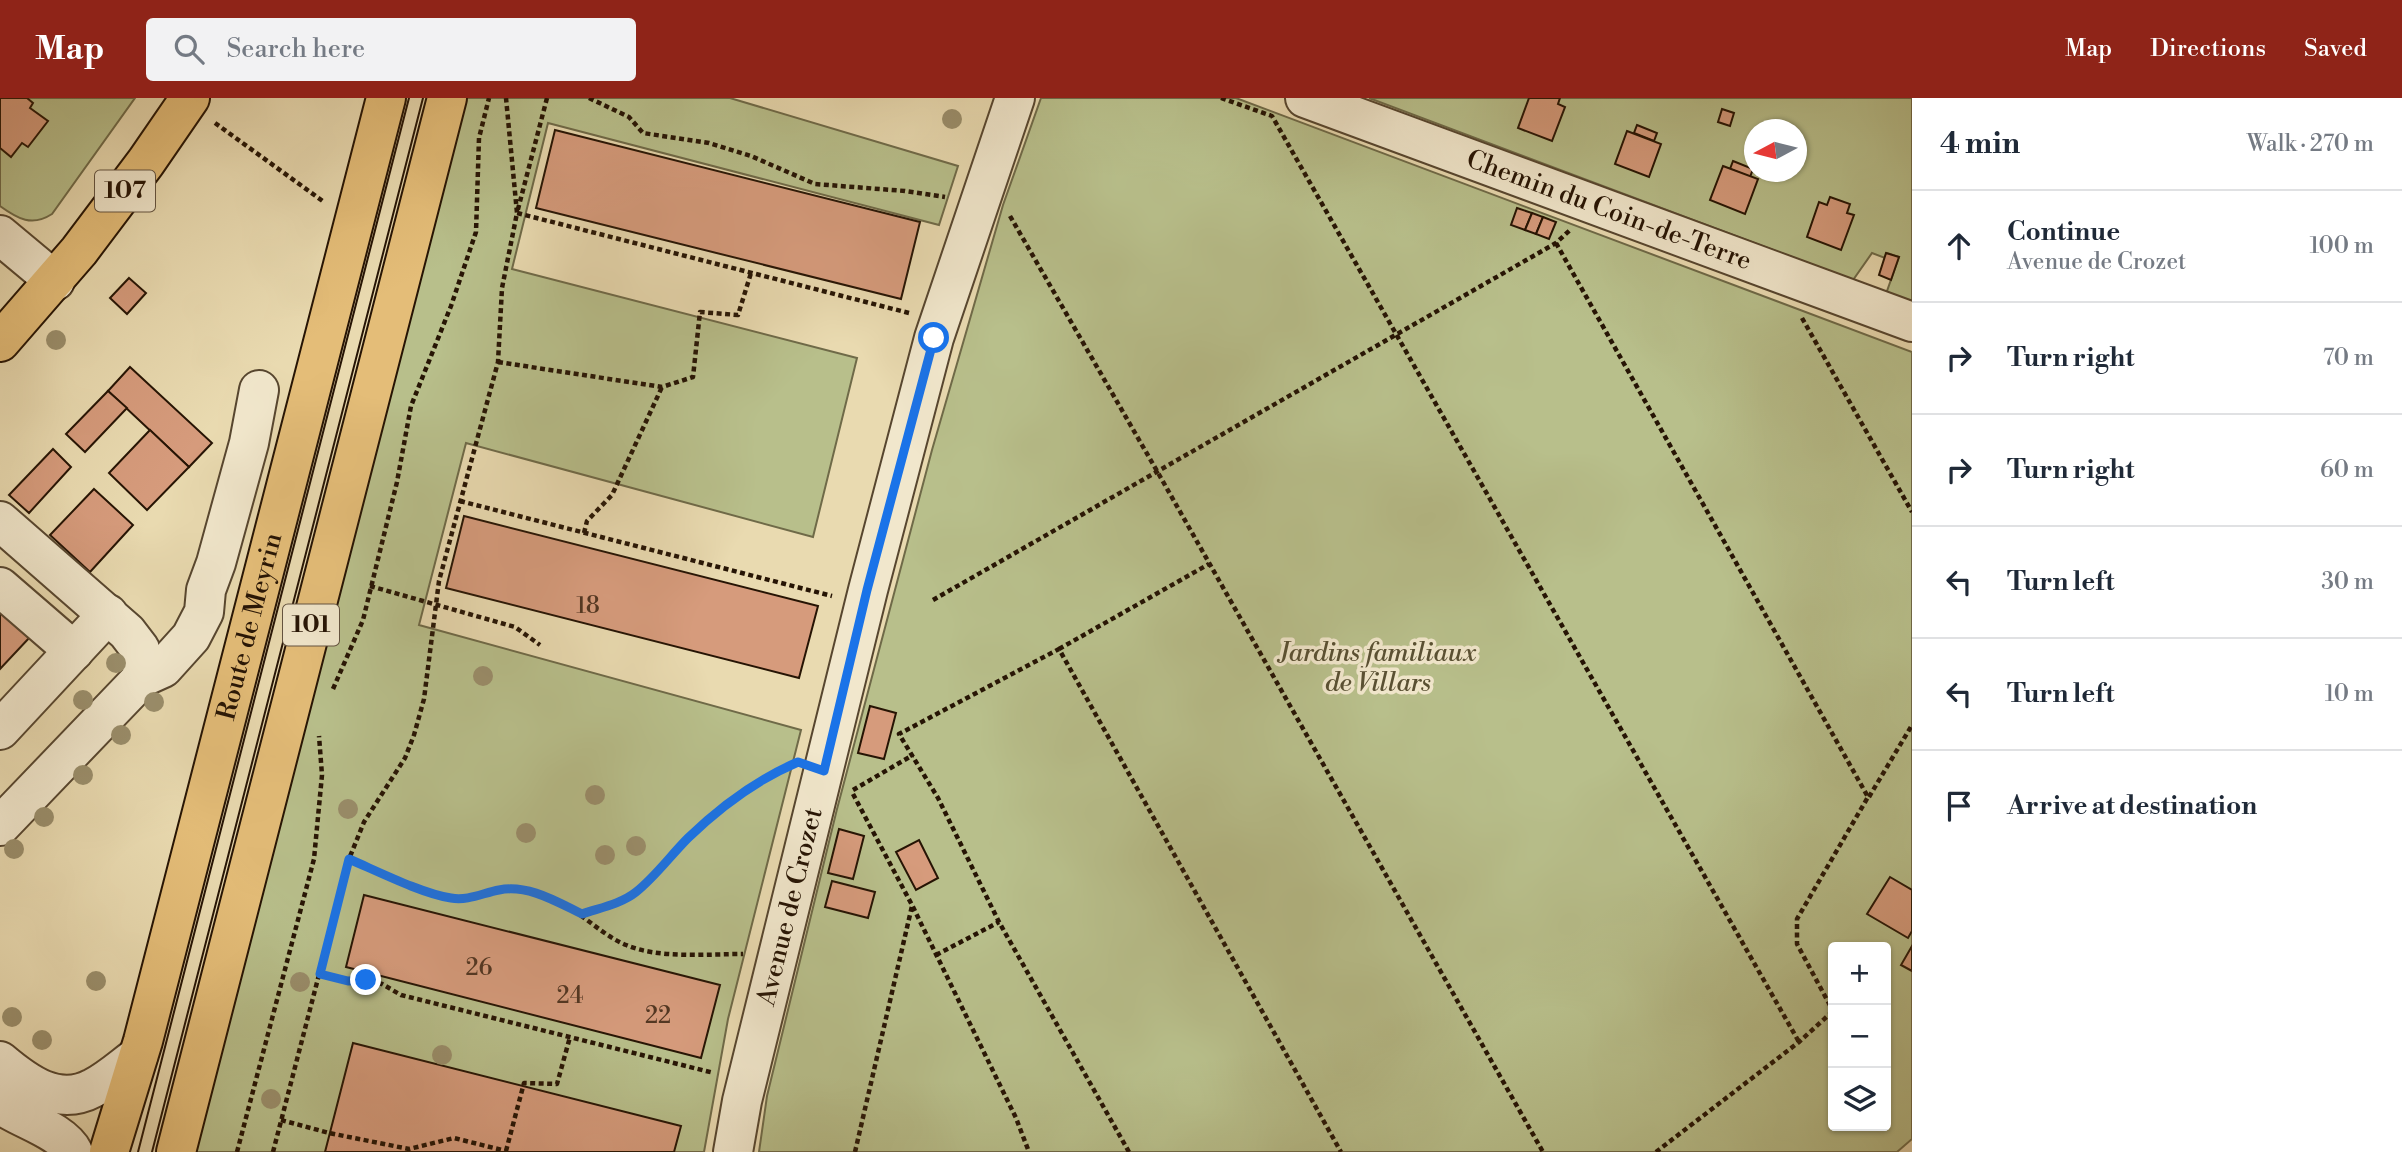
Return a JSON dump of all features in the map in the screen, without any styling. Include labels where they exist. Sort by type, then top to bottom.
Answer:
[{"type":"main road","name":"Route de Meyrin","points":[[109,1152],[138,1056],[386,98]]},
{"type":"main road","name":"101","points":[[176,1152],[447,98]]},
{"type":"main road","name":"107","points":[[0,342],[55,281],[146,162],[203,111]]},
{"type":"street","name":"Avenue de Crozet","points":[[733,1152],[742,1101],[838,781],[867,590],[968,198],[1015,98]]},
{"type":"street","name":"Chemin du Coin-de-Terre","points":[[1305,98],[1912,322]]},
{"type":"street","points":[[0,236],[55,281]]},
{"type":"street","points":[[141,663],[163,668],[191,638],[204,612],[206,590],[216,563],[248,443],[259,390]]},
{"type":"street","points":[[0,520],[127,632],[141,663]]},
{"type":"street","points":[[0,586],[74,651]]},
{"type":"street","points":[[0,730],[107,614]]},
{"type":"street","points":[[0,826],[141,663]]},
{"type":"street","points":[[0,1060],[31,1085],[45,1092],[65,1095],[94,1088],[138,1056]]},
{"type":"street","points":[[0,1104],[56,1135],[67,1143],[73,1152]]},
{"type":"path","points":[[329,697],[363,620],[397,482],[411,406],[451,306],[476,232],[479,138],[489,98]]},
{"type":"path","points":[[506,98],[517,213]]},
{"type":"path","points":[[273,1152],[349,859],[363,822],[405,758],[424,699],[439,581],[498,362],[502,288],[517,213],[547,98]]},
{"type":"path","points":[[590,98],[629,117],[643,134],[709,143],[751,156],[815,184],[968,198],[1003,205],[1543,1152]]},
{"type":"path","points":[[1221,98],[1272,116],[1799,1042]]},
{"type":"path","points":[[203,111],[334,208]]},
{"type":"path","points":[[517,213],[916,315]]},
{"type":"path","points":[[933,600],[1556,243],[1576,225]]},
{"type":"path","points":[[1556,243],[1868,797]]},
{"type":"path","points":[[498,362],[662,387],[693,377],[700,312],[738,315],[751,273]]},
{"type":"path","points":[[1802,318],[1912,512]]},
{"type":"path","points":[[583,533],[587,521],[612,495],[662,387]]},
{"type":"path","points":[[460,501],[841,599]]},
{"type":"path","points":[[1129,1152],[999,922],[938,798],[899,734],[1209,565]]},
{"type":"path","points":[[370,586],[515,627],[540,645]]},
{"type":"path","points":[[1059,649],[1340,1152]]},
{"type":"path","points":[[1830,1005],[1797,944],[1797,919],[1912,725]]},
{"type":"path","points":[[237,1152],[314,859],[322,775],[319,735]]},
{"type":"path","points":[[838,781],[913,755]]},
{"type":"path","points":[[582,914],[623,900],[636,892],[715,814],[734,799],[785,768],[798,762],[838,781],[912,905],[1016,1118],[1028,1152]]},
{"type":"path","points":[[349,859],[436,895],[453,899],[476,897],[501,889],[547,896],[582,914],[603,932],[645,952],[748,954]]},
{"type":"path","points":[[855,1152],[912,905]]},
{"type":"path","points":[[936,955],[999,922]]},
{"type":"path","points":[[320,974],[348,981],[366,980],[382,984],[401,995],[722,1074]]},
{"type":"path","points":[[1656,1152],[1799,1042],[1828,1016]]},
{"type":"path","points":[[281,1120],[409,1149],[454,1138],[506,1152],[524,1083],[557,1084],[570,1037]]},
{"type":"green space","points":[[0,98],[135,98],[52,214],[32,221],[19,218],[0,206]]},
{"type":"green space","points":[[463,98],[730,98],[958,166],[939,225],[548,123],[512,269],[857,358],[813,537],[466,443],[419,625],[801,730],[728,1019],[704,1152],[191,1152]]},
{"type":"green space","name":"Jardins familiaux de Villars","points":[[1041,98],[1236,98],[1912,352],[1912,1139],[1897,1152],[759,1152],[767,1096],[837,809],[932,450],[1003,205]]},
{"type":"green space","points":[[1369,98],[1912,98],[1912,303],[1886,294],[1899,257],[1887,253],[1885,258],[1872,253],[1853,280]]},
{"type":"building","points":[[0,98],[27,98],[33,103],[30,108],[48,121],[28,147],[22,143],[11,157],[0,148]]},
{"type":"building","points":[[1529,98],[1560,98],[1558,104],[1565,107],[1552,141],[1518,128]]},
{"type":"building","points":[[1722,109],[1734,113],[1730,126],[1718,122]]},
{"type":"building","points":[[1637,125],[1657,133],[1654,141],[1634,133]]},
{"type":"building","points":[[555,130],[920,222],[901,299],[536,208]]},
{"type":"building","points":[[1627,131],[1661,144],[1649,177],[1615,164]]},
{"type":"building","points":[[1733,161],[1744,165],[1744,175],[1730,169]]},
{"type":"building","points":[[1723,166],[1744,174],[1744,182],[1757,182],[1745,214],[1710,200]]},
{"type":"building","points":[[1830,197],[1850,204],[1847,213],[1854,215],[1841,250],[1807,237],[1819,202],[1827,205]]},
{"type":"building","points":[[1517,208],[1532,213],[1525,230],[1511,225]]},
{"type":"building","points":[[1532,213],[1543,217],[1536,234],[1525,230]]},
{"type":"building","points":[[1543,217],[1556,222],[1549,239],[1536,234]]},
{"type":"building","points":[[1886,253],[1899,257],[1891,280],[1879,275]]},
{"type":"building","points":[[129,278],[146,293],[127,314],[110,298]]},
{"type":"building","points":[[130,367],[212,443],[189,467],[108,391]]},
{"type":"building","points":[[108,391],[127,408],[85,452],[66,434]]},
{"type":"building","points":[[150,430],[189,467],[147,510],[109,473]]},
{"type":"building","points":[[53,449],[71,467],[29,513],[9,495]]},
{"type":"building","points":[[94,489],[133,525],[90,572],[50,535]]},
{"type":"building","points":[[464,516],[818,606],[799,678],[446,588]]},
{"type":"building","points":[[0,609],[30,637],[0,669]]},
{"type":"building","points":[[870,706],[896,713],[884,759],[858,753]]},
{"type":"building","points":[[839,829],[864,836],[853,879],[828,873]]},
{"type":"building","points":[[919,840],[938,878],[916,890],[896,852]]},
{"type":"building","points":[[1890,877],[1912,890],[1912,931],[1908,938],[1867,914]]},
{"type":"building","points":[[832,881],[875,892],[868,918],[825,907]]},
{"type":"building","points":[[364,895],[720,985],[701,1058],[346,967]]},
{"type":"building","points":[[1912,946],[1912,971],[1901,965]]},
{"type":"building","points":[[353,1043],[681,1126],[674,1152],[325,1152]]},
{"type":"tram line","points":[[138,1152],[409,98]]},
{"type":"tram line","points":[[152,1152],[423,98]]},
{"type":"route","points":[[366,980],[348,981],[320,974],[349,859],[436,895],[453,899],[476,897],[501,889],[519,890],[547,896],[582,914],[623,900],[636,892],[715,814],[734,799],[785,768],[798,762],[824,771],[867,590],[934,338]]}]
